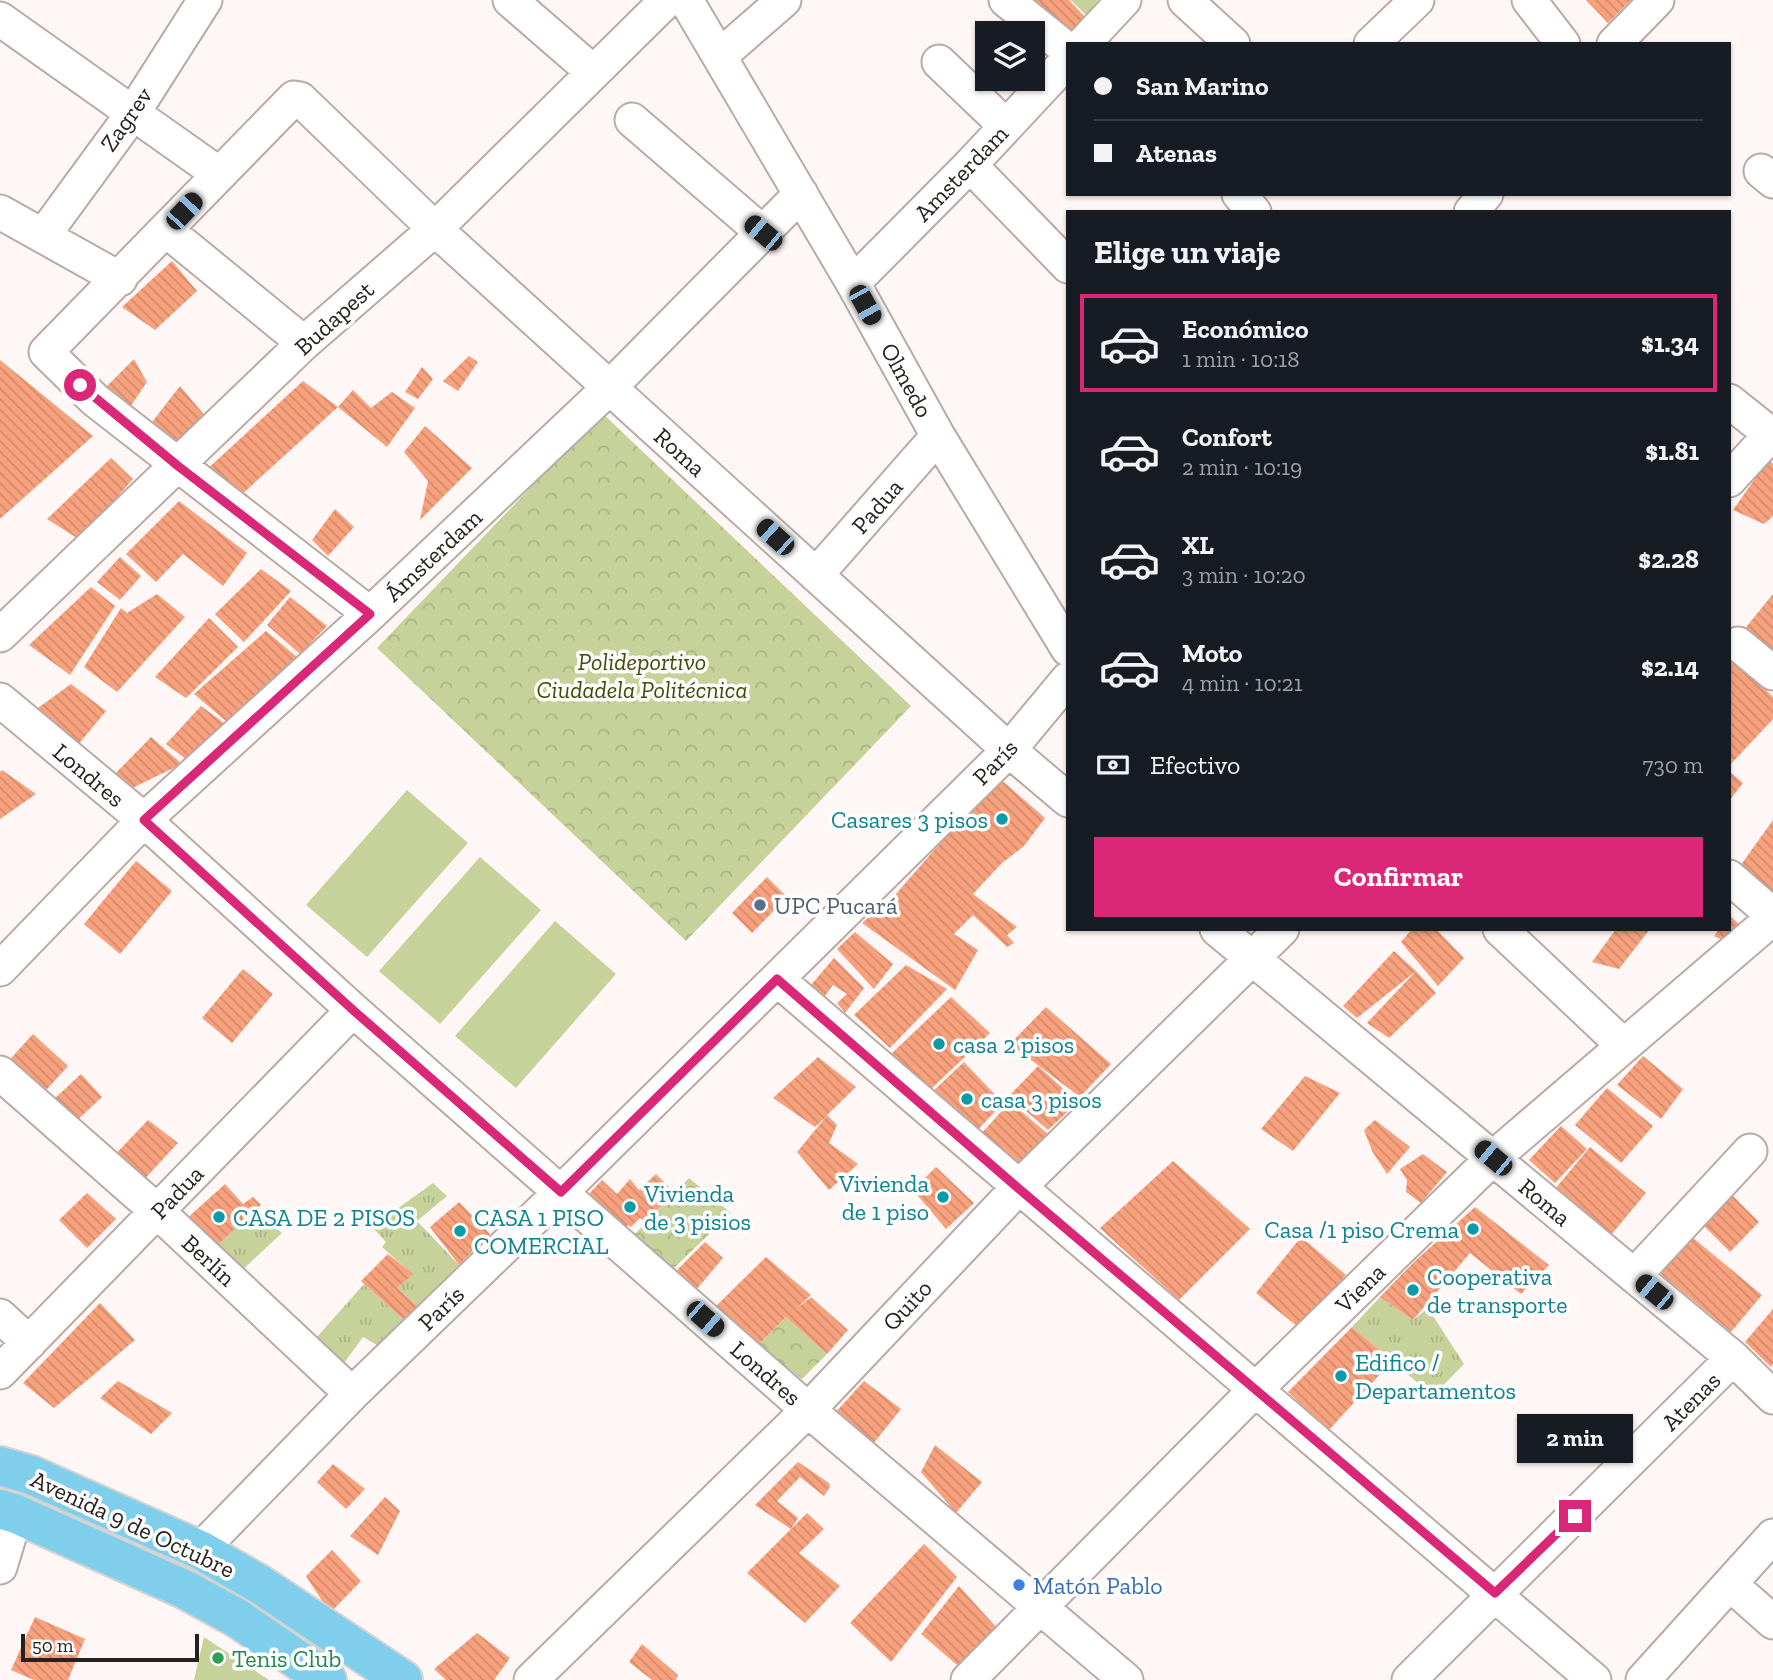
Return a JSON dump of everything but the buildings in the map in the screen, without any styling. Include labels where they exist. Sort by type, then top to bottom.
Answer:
[{"type":"main road","name":"Avenida 9 de Octubre","points":[[0,1466],[31,1475],[200,1550],[259,1584],[403,1680]]},
{"type":"main road","name":"Avenida 9 de Octubre","points":[[8,1511],[184,1589],[237,1618],[327,1680]]},
{"type":"street","name":"Zagrev","points":[[43,236],[133,113],[205,0]]},
{"type":"street","points":[[510,0],[593,72]]},
{"type":"street","name":"Budapest","points":[[0,635],[304,343],[435,229],[667,0]]},
{"type":"street","name":"Olmedo","points":[[686,0],[721,55],[853,283],[938,436],[1066,646]]},
{"type":"street","points":[[721,55],[783,0]]},
{"type":"street","points":[[1006,0],[1066,48]]},
{"type":"street","points":[[1085,42],[1124,0]]},
{"type":"street","points":[[1185,0],[1231,42]]},
{"type":"street","points":[[1373,42],[1417,0]]},
{"type":"street","points":[[1529,0],[1561,42]]},
{"type":"street","points":[[1616,42],[1657,0]]},
{"type":"street","points":[[0,19],[219,174],[120,279],[46,352],[95,400],[370,614]]},
{"type":"street","points":[[940,62],[1006,126]]},
{"type":"street","name":"Amsterdam","points":[[853,283],[970,165],[1066,62]]},
{"type":"street","name":"Roma","points":[[219,174],[297,98],[609,388],[1009,750],[1066,798]]},
{"type":"street","points":[[632,120],[763,233]]},
{"type":"street","points":[[970,165],[1066,264]]},
{"type":"street","name":"Ámsterdam","points":[[0,970],[144,820],[370,614],[609,388],[801,194]]},
{"type":"street","points":[[1241,196],[1252,210]]},
{"type":"street","points":[[0,212],[120,279]]},
{"type":"street","points":[[166,230],[304,343]]},
{"type":"street","points":[[1731,403],[1772,434],[1731,478]]},
{"type":"street","name":"Padua","points":[[816,575],[938,436]]},
{"type":"street","points":[[1738,643],[1773,673]]},
{"type":"street","name":"París","points":[[200,1550],[352,1394],[1009,750],[1066,681]]},
{"type":"street","name":"Londres","points":[[0,701],[144,820],[353,1010],[808,1410],[1126,1680]]},
{"type":"street","points":[[1731,879],[1773,917]]},
{"type":"street","name":"Viena","points":[[968,1680],[1255,1390],[1493,1158],[1773,917]]},
{"type":"street","name":"Roma","points":[[1219,931],[1733,1359],[1773,1397]]},
{"type":"street","points":[[1236,931],[1251,959]]},
{"type":"street","name":"Quito","points":[[531,1680],[808,1410],[1018,1188],[1280,931]]},
{"type":"street","points":[[1502,931],[1624,1046]]},
{"type":"street","points":[[777,979],[1594,1680]]},
{"type":"street","name":"Padua","points":[[0,1372],[353,1010]]},
{"type":"street","name":"Berlín","points":[[0,1073],[158,1212],[352,1394]]},
{"type":"street","points":[[1634,1276],[1750,1151]]},
{"type":"street","points":[[0,1316],[29,1343]]},
{"type":"street","name":"Atenas","points":[[1409,1680],[1733,1359]]},
{"type":"street","points":[[0,1567],[8,1511]]},
{"type":"street","points":[[1643,1680],[1773,1536]]},
{"type":"street","points":[[1730,1584],[1773,1622]]},
{"type":"green space","points":[[1071,0],[1098,0],[1086,15]]},
{"type":"green space","name":"Polideportivo Ciudadela Politécnica","points":[[602,413],[911,706],[686,941],[377,648]]},
{"type":"green space","points":[[407,790],[468,843],[367,957],[306,905]]},
{"type":"green space","points":[[480,857],[541,910],[440,1024],[379,971]]},
{"type":"green space","points":[[555,921],[616,974],[516,1088],[455,1036]]},
{"type":"green space","points":[[689,1178],[731,1213],[674,1268],[634,1235]]},
{"type":"green space","points":[[433,1183],[447,1196],[417,1221],[459,1265],[417,1306],[397,1288],[412,1274],[382,1247],[386,1242],[372,1227]]},
{"type":"green space","points":[[254,1211],[282,1233],[241,1271],[213,1249]]},
{"type":"green space","points":[[364,1284],[403,1319],[377,1345],[363,1337],[344,1363],[316,1338]]},
{"type":"green space","points":[[1380,1297],[1413,1320],[1428,1308],[1464,1364],[1433,1396],[1352,1327]]},
{"type":"green space","points":[[786,1317],[827,1354],[802,1379],[758,1345]]},
{"type":"green space","name":"Tenis Club","points":[[204,1637],[269,1680],[194,1680]]},
{"type":"place","name":"Casares 3 pisos","points":[[1002,819]]},
{"type":"place","name":"UPC Pucará","points":[[760,905]]},
{"type":"place","name":"casa 2 pisos","points":[[939,1044]]},
{"type":"place","name":"casa 3 pisos","points":[[967,1099]]},
{"type":"place","name":"Vivienda de 1 piso","points":[[943,1197]]},
{"type":"place","name":"Vivienda de 3 pisios","points":[[630,1207]]},
{"type":"place","name":"CASA DE 2 PISOS","points":[[219,1217]]},
{"type":"place","name":"Casa /1 piso Crema","points":[[1473,1229]]},
{"type":"place","name":"CASA 1 PISO COMERCIAL","points":[[460,1231]]},
{"type":"place","name":"Cooperativa de transporte","points":[[1413,1290]]},
{"type":"place","name":"Edifico / Departamentos","points":[[1341,1376]]},
{"type":"place","name":"Matón Pablo","points":[[1019,1585]]},
{"type":"place","name":"Tenis Club","points":[[218,1658]]},
{"type":"route","points":[[80,385],[178,466],[370,614],[144,820],[353,1010],[561,1192],[777,979],[1018,1188],[1495,1593],[1575,1516]]}]
